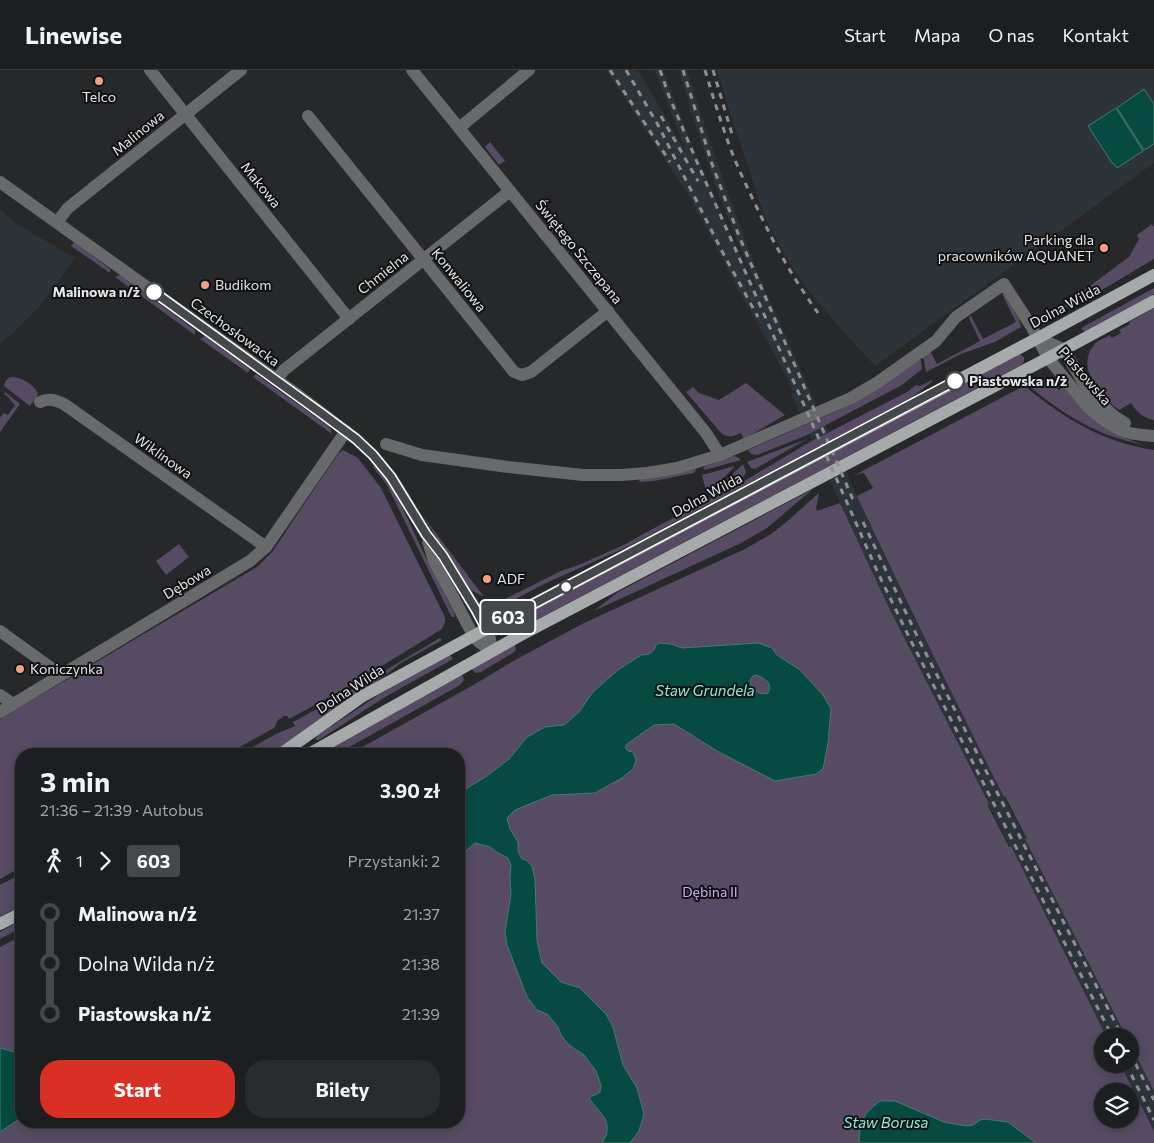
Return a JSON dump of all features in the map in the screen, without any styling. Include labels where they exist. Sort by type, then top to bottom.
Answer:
[{"type":"main road","name":"Dolna Wilda","points":[[289,748],[361,697],[1154,275]]},
{"type":"main road","points":[[320,748],[492,651],[1154,301]]},
{"type":"main road","points":[[0,924],[15,915]]},
{"type":"street","name":"Makowa","points":[[150,70],[349,319]]},
{"type":"street","name":"Malinowa","points":[[57,222],[72,205],[242,70]]},
{"type":"street","name":"Świętego Szczepana","points":[[412,70],[706,433],[720,455]]},
{"type":"street","points":[[459,128],[530,70]]},
{"type":"street","name":"Konwaliowa","points":[[308,116],[514,372],[525,375],[531,372],[608,311]]},
{"type":"street","name":"Czechosłowacka","points":[[0,182],[276,380],[346,431],[364,447],[386,469],[426,534],[443,556],[486,629],[490,637],[492,651]]},
{"type":"street","name":"Chmielna","points":[[276,380],[284,370],[510,191]]},
{"type":"street","name":"Piastowska","points":[[720,455],[851,398],[878,382],[936,340],[956,317],[1004,284],[1038,338],[1048,358],[1088,407],[1123,430],[1130,433],[1149,435]]},
{"type":"street","name":"Piastowska","points":[[1038,338],[1063,350],[1087,388],[1103,407],[1122,422],[1149,435]]},
{"type":"street","name":"Wiklinowa","points":[[40,402],[50,399],[64,404],[266,547]]},
{"type":"street","name":"Dębowa","points":[[0,712],[250,561],[266,547],[346,431]]},
{"type":"street","points":[[386,444],[422,455],[508,467],[594,475],[612,475],[677,468],[720,455]]},
{"type":"street","name":"Czechosłowacka","points":[[426,534],[434,561],[474,636],[492,651]]},
{"type":"street","points":[[0,631],[61,675]]},
{"type":"street","points":[[0,694],[13,704]]},
{"type":"shaded area","points":[[606,70],[638,70],[687,154],[655,70],[663,70],[693,147],[748,274],[760,296],[718,193],[696,127],[679,70],[687,70],[729,196],[759,276],[857,496],[954,698],[1122,1028],[1102,1028],[889,608],[791,393],[794,392],[690,198]]},
{"type":"shaded area","points":[[717,70],[1154,70],[1154,163],[875,366],[806,287],[790,264],[766,220]]},
{"type":"shaded area","points":[[0,209],[17,224],[75,258],[39,307],[0,343]]},
{"type":"shaded area","points":[[1139,1062],[1154,1091],[1154,1131],[1139,1101],[1139,1083],[1130,1083],[1125,1073],[1139,1073]]},
{"type":"green space","points":[[490,142],[505,161],[499,165],[485,147]]},
{"type":"green space","points":[[1152,224],[1154,227],[1154,259],[1093,295],[1055,312],[1129,257],[1139,239],[1137,235]]},
{"type":"green space","points":[[74,242],[110,269],[110,273],[71,246]]},
{"type":"green space","points":[[120,275],[195,330],[195,335],[115,277]]},
{"type":"green space","points":[[1154,288],[1154,294],[1148,298],[1084,332],[1081,328]]},
{"type":"green space","points":[[1002,294],[1019,319],[1021,327],[995,342],[961,354],[926,372],[922,357],[930,351],[937,364],[980,341],[969,316],[971,316],[983,339],[1016,322]]},
{"type":"green space","points":[[1154,308],[1154,420],[1141,414],[1131,403],[1119,410],[1098,389],[1089,372],[1087,363],[1089,354],[1097,342],[1110,335],[1112,338],[1121,333],[1119,330],[1130,324],[1129,322]]},
{"type":"green space","points":[[205,336],[250,369],[248,373],[200,339]]},
{"type":"green space","points":[[1018,355],[1024,357],[1024,362],[1021,365],[519,629],[515,620]]},
{"type":"green space","points":[[919,359],[922,369],[902,385],[805,436],[757,455],[751,454],[748,450],[860,399]]},
{"type":"green space","points":[[256,374],[327,425],[332,434],[253,377]]},
{"type":"green space","points":[[11,377],[19,378],[26,382],[38,393],[30,406],[4,386]]},
{"type":"green space","points":[[1041,379],[1050,381],[1059,390],[1064,386],[1114,432],[1146,446],[1105,434],[1066,414],[1030,387],[1031,382]]},
{"type":"green space","points":[[932,380],[911,398],[629,546],[546,583],[506,604],[505,600],[507,598],[561,571],[626,544],[746,480],[808,443],[907,392],[916,385],[920,386]]},
{"type":"green space","points":[[746,383],[785,415],[744,439],[741,433],[732,436],[722,434],[686,392],[693,387],[699,393],[719,400]]},
{"type":"green space","points":[[1022,387],[1027,388],[1056,410],[1086,428],[1119,442],[1154,450],[1154,1091],[1139,1062],[1139,1028],[1122,1028],[1025,839],[1027,838],[966,722],[857,496],[873,488],[864,473],[855,475]]},
{"type":"green space","points":[[5,392],[20,404],[0,432],[0,416],[4,413],[8,415],[15,405],[4,394]]},
{"type":"green space","points":[[807,439],[755,469],[751,468],[747,462]]},
{"type":"green space","points":[[343,450],[358,458],[381,488],[445,617],[442,629],[346,688],[289,719],[287,716],[284,716],[277,721],[274,728],[238,748],[15,748],[15,870],[0,879],[0,719],[257,567],[273,551],[339,453]]},
{"type":"green space","points":[[733,456],[741,460],[705,470],[703,467]]},
{"type":"green space","points":[[743,464],[746,472],[744,476],[716,490]]},
{"type":"green space","points":[[375,466],[387,481],[402,507],[455,617],[452,617],[450,614],[387,485],[373,467]]},
{"type":"green space","points":[[735,466],[717,485],[706,491],[702,475]]},
{"type":"green space","points":[[697,469],[694,473],[639,482],[640,479]]},
{"type":"green space","points":[[813,489],[767,528],[741,543],[594,611],[618,592]]},
{"type":"green space","name":"Dębina II","points":[[819,493],[817,511],[840,503],[889,608],[1102,1028],[1094,1028],[1094,1073],[1125,1073],[1130,1083],[1094,1083],[1094,1128],[1139,1128],[1139,1101],[1154,1131],[1154,1143],[0,1143],[0,947],[15,939],[15,1128],[465,1128],[465,748],[361,748],[584,623],[745,549],[771,534]]},
{"type":"green space","points":[[423,516],[484,597],[469,589]]},
{"type":"green space","points":[[179,544],[189,557],[166,575],[156,561]]},
{"type":"green space","points":[[440,638],[442,640],[401,663],[283,748],[251,748],[295,726],[293,722],[361,685]]},
{"type":"green space","points":[[515,645],[516,650],[513,653],[481,672],[476,673],[471,669]]},
{"type":"green space","points":[[450,655],[453,659],[385,697],[319,740],[315,739],[318,735],[380,694]]},
{"type":"green space","points":[[462,674],[464,680],[460,685],[348,748],[330,748]]},
{"type":"green space","points":[[15,877],[15,908],[0,917],[0,885]]},
{"type":"green space","points":[[15,923],[15,931],[0,939],[0,932]]},
{"type":"water","points":[[1144,89],[1154,104],[1154,144],[1144,150],[1117,108]]},
{"type":"water","points":[[1116,108],[1143,151],[1117,168],[1088,126]]},
{"type":"water","name":"Staw Grundela","points":[[659,643],[671,644],[682,648],[758,643],[772,648],[777,655],[800,670],[823,695],[831,709],[828,743],[823,769],[816,774],[775,781],[717,751],[674,724],[654,725],[627,744],[625,748],[633,752],[636,760],[633,769],[622,778],[595,793],[552,795],[515,810],[507,818],[510,829],[518,842],[518,851],[522,859],[532,866],[535,880],[537,941],[542,963],[561,982],[580,988],[606,1014],[613,1027],[623,1065],[637,1088],[644,1114],[639,1131],[630,1143],[602,1143],[607,1132],[606,1121],[589,1098],[600,1092],[601,1086],[596,1071],[584,1055],[568,1044],[558,1027],[547,1014],[537,1010],[527,997],[507,945],[505,932],[511,894],[511,865],[508,858],[490,847],[475,843],[465,852],[465,789],[509,759],[527,737],[545,727],[564,725],[579,712],[593,692],[618,670],[641,655],[649,654]],"holes":[[[757,675],[765,680],[770,687],[768,693],[763,694],[752,689],[750,680],[753,676]]]},
{"type":"water","points":[[0,1048],[15,1052],[15,1122],[0,1132]]},
{"type":"water","name":"Staw Borusa","points":[[880,1101],[895,1101],[944,1122],[966,1126],[985,1119],[1008,1122],[1036,1143],[859,1143],[863,1119],[869,1110]]},
{"type":"railway","points":[[610,70],[670,162]]},
{"type":"railway","points":[[626,70],[658,125],[724,255],[758,317]]},
{"type":"railway","points":[[660,70],[697,162],[878,573],[1108,1028]]},
{"type":"railway","points":[[683,70],[712,164],[739,236],[854,502]]},
{"type":"railway","points":[[705,70],[727,140],[744,181],[779,251],[801,289],[818,313]]},
{"type":"railway","points":[[713,70],[732,134]]},
{"type":"railway","points":[[661,116],[698,181]]},
{"type":"railway","points":[[863,522],[918,638],[1118,1028]]},
{"type":"railway","points":[[1139,1071],[1154,1100]]},
{"type":"railway","points":[[1130,1073],[1154,1120]]},
{"type":"bus line","name":"603","points":[[154,292],[356,439],[373,455],[386,469],[426,534],[443,556],[486,629],[955,381]]},
{"type":"place","name":"Telco","points":[[99,81]]},
{"type":"place","name":"Parking dla pracowników AQUANET","points":[[1104,248]]},
{"type":"place","name":"Budikom","points":[[205,285]]},
{"type":"place","name":"Malinowa n/ż","points":[[154,292]]},
{"type":"place","name":"Piastowska n/ż","points":[[955,381]]},
{"type":"place","name":"ADF","points":[[487,579]]},
{"type":"place","name":"Koniczynka","points":[[20,669]]}]
